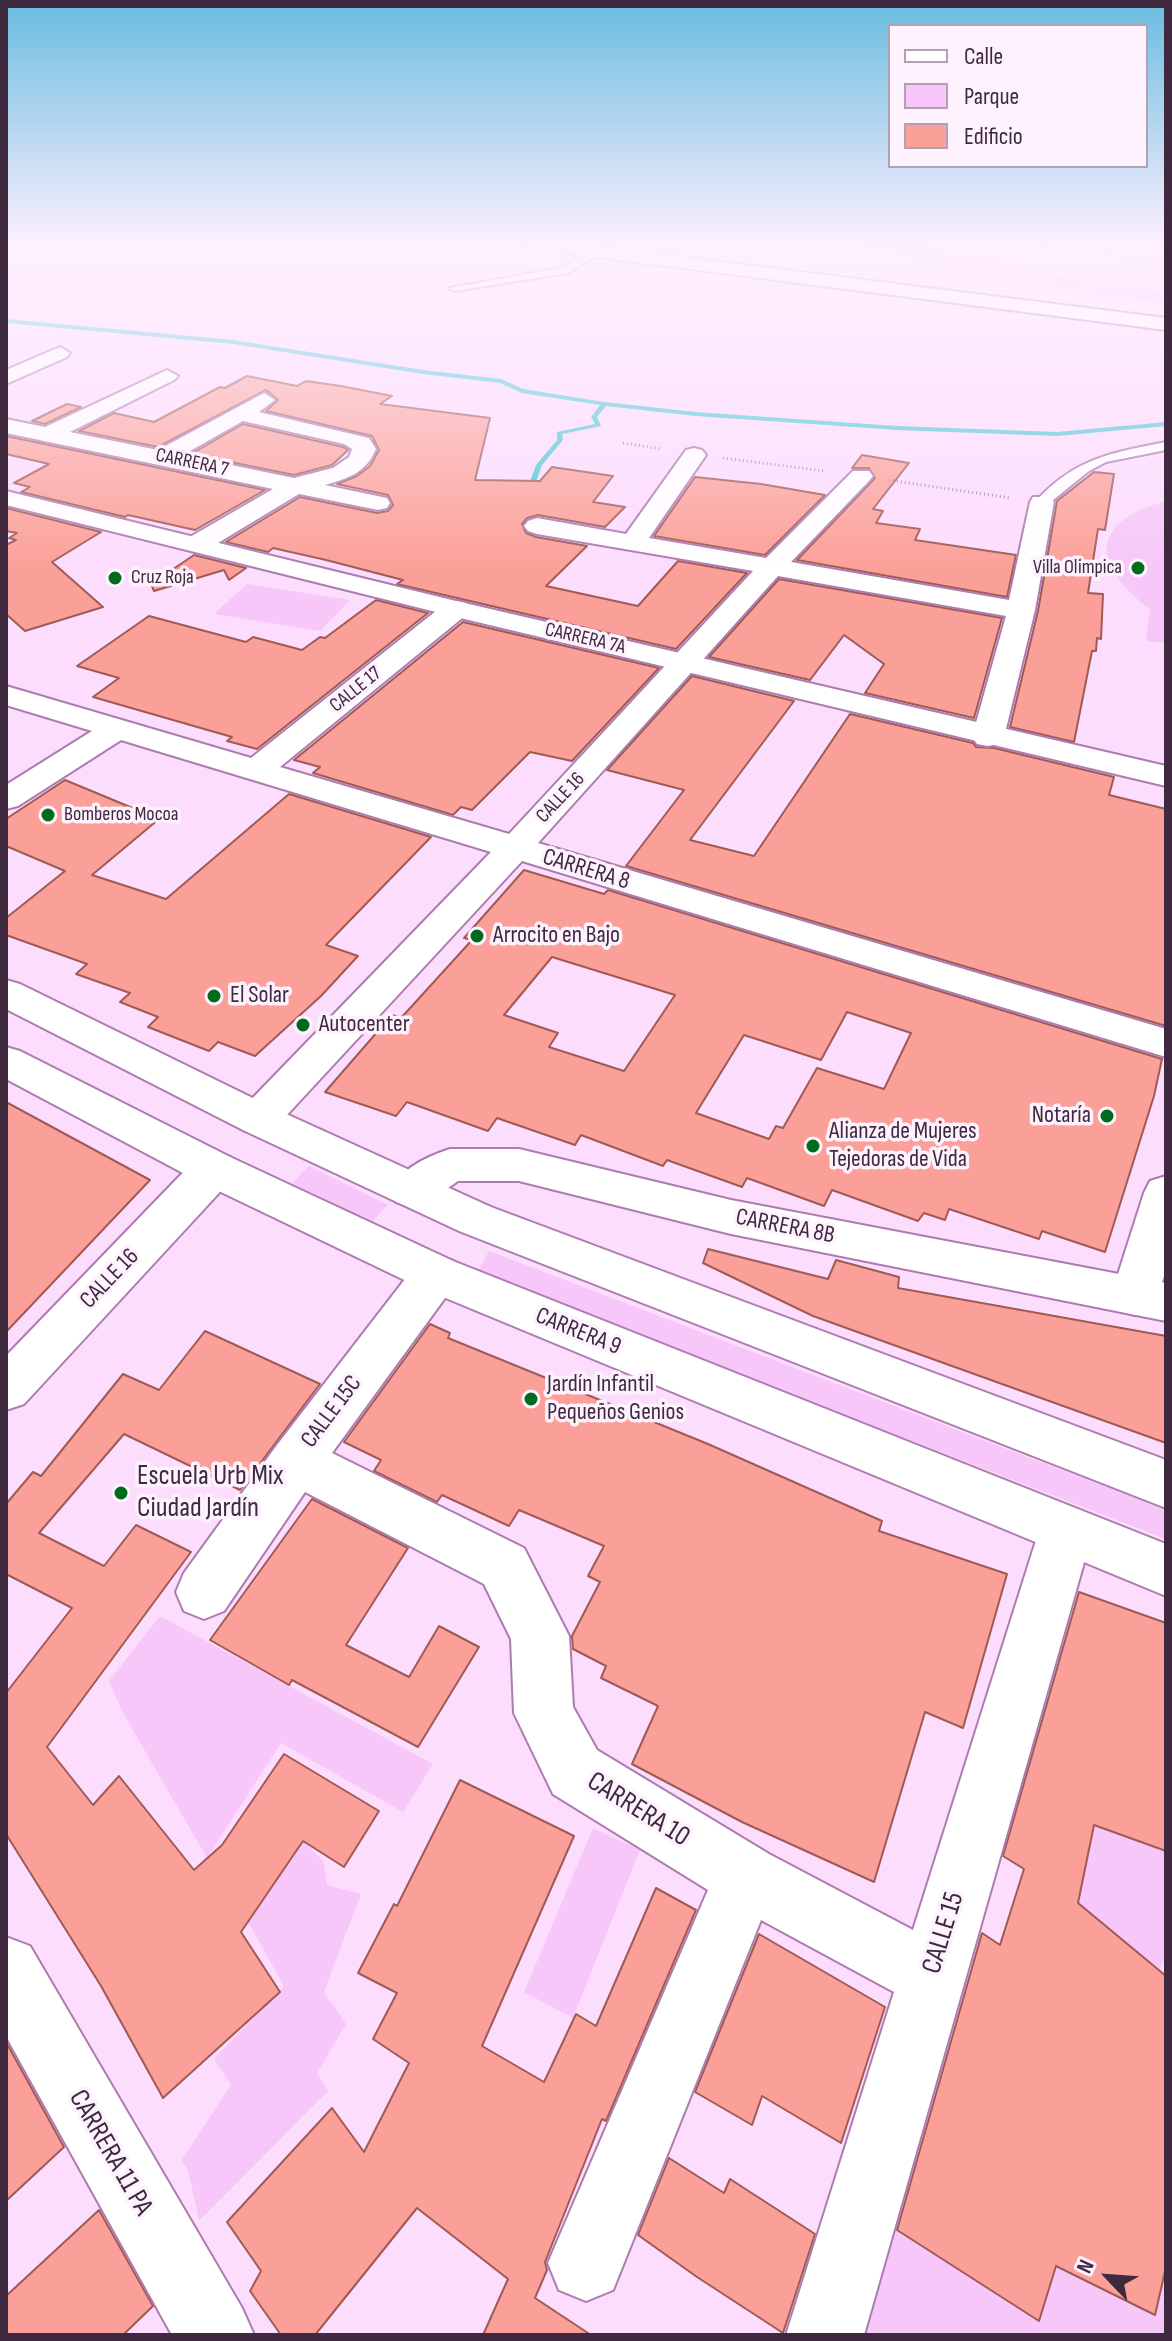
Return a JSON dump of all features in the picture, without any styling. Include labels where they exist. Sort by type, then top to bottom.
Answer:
[{"type":"main road","points":[[6,378],[60,353]]},
{"type":"main road","points":[[49,434],[167,376]]},
{"type":"main road","points":[[163,457],[266,398]]},
{"type":"main road","points":[[199,543],[297,485],[341,473],[359,461],[364,449],[361,443],[351,439],[240,414]]},
{"type":"main road","name":"CARRERA 7","points":[[6,426],[378,503]]},
{"type":"main road","points":[[632,543],[694,455]]},
{"type":"main road","name":"CALLE 16","points":[[258,1119],[514,849],[770,569],[861,476]]},
{"type":"main road","name":"CARRERA 7A","points":[[10,502],[199,543],[456,609],[988,737],[1166,776]]},
{"type":"main road","points":[[988,737],[1021,610],[1042,502]]},
{"type":"main road","points":[[537,526],[770,569],[1021,610]]},
{"type":"main road","name":"CALLE 17","points":[[256,770],[456,609]]},
{"type":"main road","name":"CARRERA 8","points":[[6,695],[1166,1043]]},
{"type":"main road","points":[[6,799],[116,729]]},
{"type":"main road","points":[[6,993],[258,1119],[475,1219],[1166,1484]]},
{"type":"main road","name":"CARRERA 9","points":[[6,1061],[214,1169],[436,1274],[1166,1570]]},
{"type":"main road","name":"CARRERA 8B","points":[[412,1190],[450,1165],[519,1165],[731,1217],[1151,1299]]},
{"type":"main road","name":"CALLE 16","points":[[6,1389],[214,1169]]},
{"type":"main road","points":[[1151,1299],[1166,1193]]},
{"type":"main road","name":"CALLE 15C","points":[[204,1592],[296,1461],[436,1274]]},
{"type":"main road","name":"CARRERA 10","points":[[296,1461],[504,1566],[540,1636],[544,1713],[575,1772],[746,1877],[931,1976]]},
{"type":"main road","name":"CALLE 15","points":[[825,2335],[1066,1531]]},
{"type":"main road","points":[[586,2263],[746,1877]]},
{"type":"main road","name":"CARRERA 11 PA","points":[[6,1970],[215,2335]]},
{"type":"lane","points":[[1042,502],[1084,468],[1102,459],[1166,446]]},
{"type":"green space","name":"Villa Olimpica","points":[[1166,501],[1166,643],[1146,641],[1150,609],[1117,577],[1109,561],[1107,546],[1112,533],[1123,521]]},
{"type":"green space","points":[[247,584],[350,600],[320,631],[214,614]]},
{"type":"green space","points":[[309,1166],[388,1205],[372,1222],[292,1183]]},
{"type":"green space","points":[[489,1251],[1166,1510],[1166,1539],[477,1273]]},
{"type":"green space","points":[[160,1616],[433,1764],[403,1812],[281,1743],[207,1858],[123,1713],[109,1681]]},
{"type":"green space","points":[[1091,1824],[1166,1851],[1166,1956],[1159,1970],[1078,1903]]},
{"type":"green space","points":[[593,1828],[640,1850],[573,2018],[524,1992]]},
{"type":"green space","points":[[303,1841],[324,1862],[327,1885],[361,1894],[324,1992],[346,2024],[317,2073],[328,2091],[199,2221],[188,2170],[181,2161],[231,2085],[214,2059],[284,1986],[248,1922]]},
{"type":"green space","points":[[891,2226],[1039,2321],[1056,2266],[1154,2315],[1166,2267],[1166,2335],[858,2335]]},
{"type":"building","points":[[247,376],[297,386],[306,381],[341,386],[392,396],[380,404],[490,418],[475,480],[540,481],[552,467],[613,476],[593,502],[625,507],[605,527],[538,515],[527,518],[522,524],[526,533],[536,537],[587,546],[546,586],[638,606],[678,561],[747,573],[676,649],[397,584],[403,580],[326,560],[273,548],[268,552],[226,542],[300,497],[377,513],[388,511],[393,505],[388,495],[337,484],[357,476],[370,466],[379,450],[372,436],[266,411],[278,400],[266,390],[158,447],[79,431],[114,413],[154,422]]},
{"type":"building","points":[[67,404],[81,407],[45,424],[32,421]]},
{"type":"building","points":[[243,424],[348,450],[332,465],[294,475],[191,454]]},
{"type":"building","points":[[6,436],[265,490],[195,530],[128,515],[125,517],[21,492],[30,487],[14,483],[49,464],[6,454]]},
{"type":"building","points":[[862,455],[909,463],[873,509],[883,511],[876,523],[920,529],[915,540],[1016,555],[1007,597],[797,560],[875,478],[869,468],[852,468]]},
{"type":"building","points":[[1094,472],[1114,474],[1105,530],[1098,529],[1088,593],[1103,594],[1101,639],[1097,638],[1096,651],[1092,651],[1074,742],[1010,727],[1038,611],[1057,501]]},
{"type":"building","points":[[695,477],[825,495],[765,555],[654,536]]},
{"type":"building","points":[[6,508],[101,532],[52,562],[103,607],[25,631],[6,614],[6,545],[16,540],[9,538],[17,533],[6,531]]},
{"type":"building","points":[[194,555],[246,568],[229,580],[224,570],[154,591],[151,584]]},
{"type":"building","points":[[779,579],[1002,618],[974,718],[865,693],[884,664],[844,635],[810,680],[709,657]]},
{"type":"building","points":[[376,600],[428,613],[257,749],[227,741],[232,737],[93,697],[119,678],[77,666],[149,616],[246,642],[253,637],[302,650],[320,637],[325,638]]},
{"type":"building","points":[[463,622],[659,668],[572,761],[530,752],[472,810],[461,807],[453,815],[313,773],[320,767],[294,760]]},
{"type":"building","points":[[692,676],[794,701],[690,840],[754,856],[850,714],[973,743],[976,747],[994,748],[1114,777],[1109,795],[1166,809],[1166,1026],[626,866],[684,790],[607,770]]},
{"type":"building","points":[[65,780],[159,819],[92,875],[166,899],[289,794],[431,837],[326,945],[358,956],[321,996],[255,1056],[218,1042],[209,1051],[148,1027],[158,1017],[120,1002],[130,993],[76,974],[87,964],[6,935],[6,918],[65,871],[6,846],[6,819]]},
{"type":"building","points":[[524,870],[604,894],[608,890],[1162,1059],[1154,1096],[1105,1252],[1042,1231],[1039,1239],[949,1209],[945,1220],[924,1213],[918,1221],[832,1190],[824,1206],[747,1178],[742,1187],[667,1160],[663,1166],[581,1135],[575,1145],[497,1118],[488,1131],[407,1102],[396,1116],[325,1092],[392,1015],[401,1018],[472,940],[464,938]],"holes":[[[552,957],[675,995],[624,1071],[549,1047],[558,1033],[504,1015]],[[847,1012],[911,1033],[884,1089],[817,1068],[783,1128],[776,1126],[769,1139],[696,1113],[744,1035],[821,1060]]]},
{"type":"building","points":[[6,1102],[150,1180],[6,1332]]},
{"type":"building","points":[[708,1249],[828,1279],[836,1260],[899,1277],[898,1288],[1166,1336],[1166,1443],[813,1316],[703,1263]]},
{"type":"building","points":[[430,1324],[450,1333],[448,1338],[708,1444],[882,1521],[879,1531],[1007,1574],[963,1728],[925,1712],[874,1882],[742,1822],[632,1764],[658,1706],[601,1678],[606,1666],[573,1649],[572,1636],[600,1582],[588,1576],[604,1546],[519,1510],[509,1526],[442,1495],[437,1502],[374,1471],[381,1460],[344,1442]]},
{"type":"building","points":[[205,1331],[320,1384],[240,1490],[124,1434],[39,1533],[104,1566],[136,1525],[191,1552],[47,1747],[93,1805],[119,1776],[194,1870],[222,1845],[284,1754],[379,1811],[344,1867],[303,1841],[241,1932],[280,1992],[163,2098],[101,1986],[6,1834],[6,1693],[72,1608],[6,1574],[6,1504],[33,1472],[41,1476],[123,1374],[159,1390]]},
{"type":"building","points":[[312,1499],[408,1548],[346,1645],[409,1677],[439,1626],[479,1647],[418,1747],[292,1680],[289,1685],[210,1640]]},
{"type":"building","points":[[1079,1592],[1166,1623],[1166,1851],[1094,1825],[1078,1903],[1166,1976],[1166,2267],[1155,2315],[1056,2266],[1039,2321],[897,2230],[982,1933],[1000,1945],[1024,1869],[1003,1856]]},
{"type":"building","points":[[460,1780],[574,1836],[482,2046],[544,2082],[576,2014],[596,2026],[656,1888],[696,1910],[606,2121],[602,2119],[545,2262],[547,2270],[535,2298],[591,2335],[483,2335],[508,2279],[417,2208],[315,2335],[281,2335],[250,2291],[261,2271],[227,2222],[332,2108],[364,2152],[409,2063],[373,2039],[397,1993],[358,1973],[394,1904],[397,1906]]},
{"type":"building","points":[[759,1934],[885,2007],[841,2143],[762,2096],[752,2125],[695,2092]]},
{"type":"building","points":[[6,2042],[64,2147],[6,2201]]},
{"type":"building","points":[[669,2158],[724,2193],[730,2179],[815,2234],[783,2333],[638,2235]]},
{"type":"building","points":[[99,2210],[153,2306],[123,2335],[6,2335],[6,2296]]},
{"type":"waterway","points":[[298,352],[501,381],[522,391],[604,404]]},
{"type":"waterway","points":[[529,493],[539,465],[560,440],[559,433],[599,425],[594,417],[604,404]]},
{"type":"waterway","points":[[604,404],[696,414],[897,428],[1057,434],[1166,424]]},
{"type":"place","name":"Villa Olimpica","points":[[1138,568]]},
{"type":"place","name":"Cruz Roja","points":[[115,578]]},
{"type":"place","name":"Bomberos Mocoa","points":[[48,815]]},
{"type":"place","name":"Arrocito en Bajo","points":[[477,936]]},
{"type":"place","name":"El Solar","points":[[214,996]]},
{"type":"place","name":"Autocenter","points":[[303,1025]]},
{"type":"place","name":"Notaría","points":[[1107,1116]]},
{"type":"place","name":"Alianza de Mujeres Tejedoras de Vida","points":[[813,1146]]},
{"type":"place","name":"Jardín Infantil Pequeños Genios","points":[[531,1399]]},
{"type":"place","name":"Escuela Urb Mix Ciudad Jardín","points":[[121,1493]]}]
